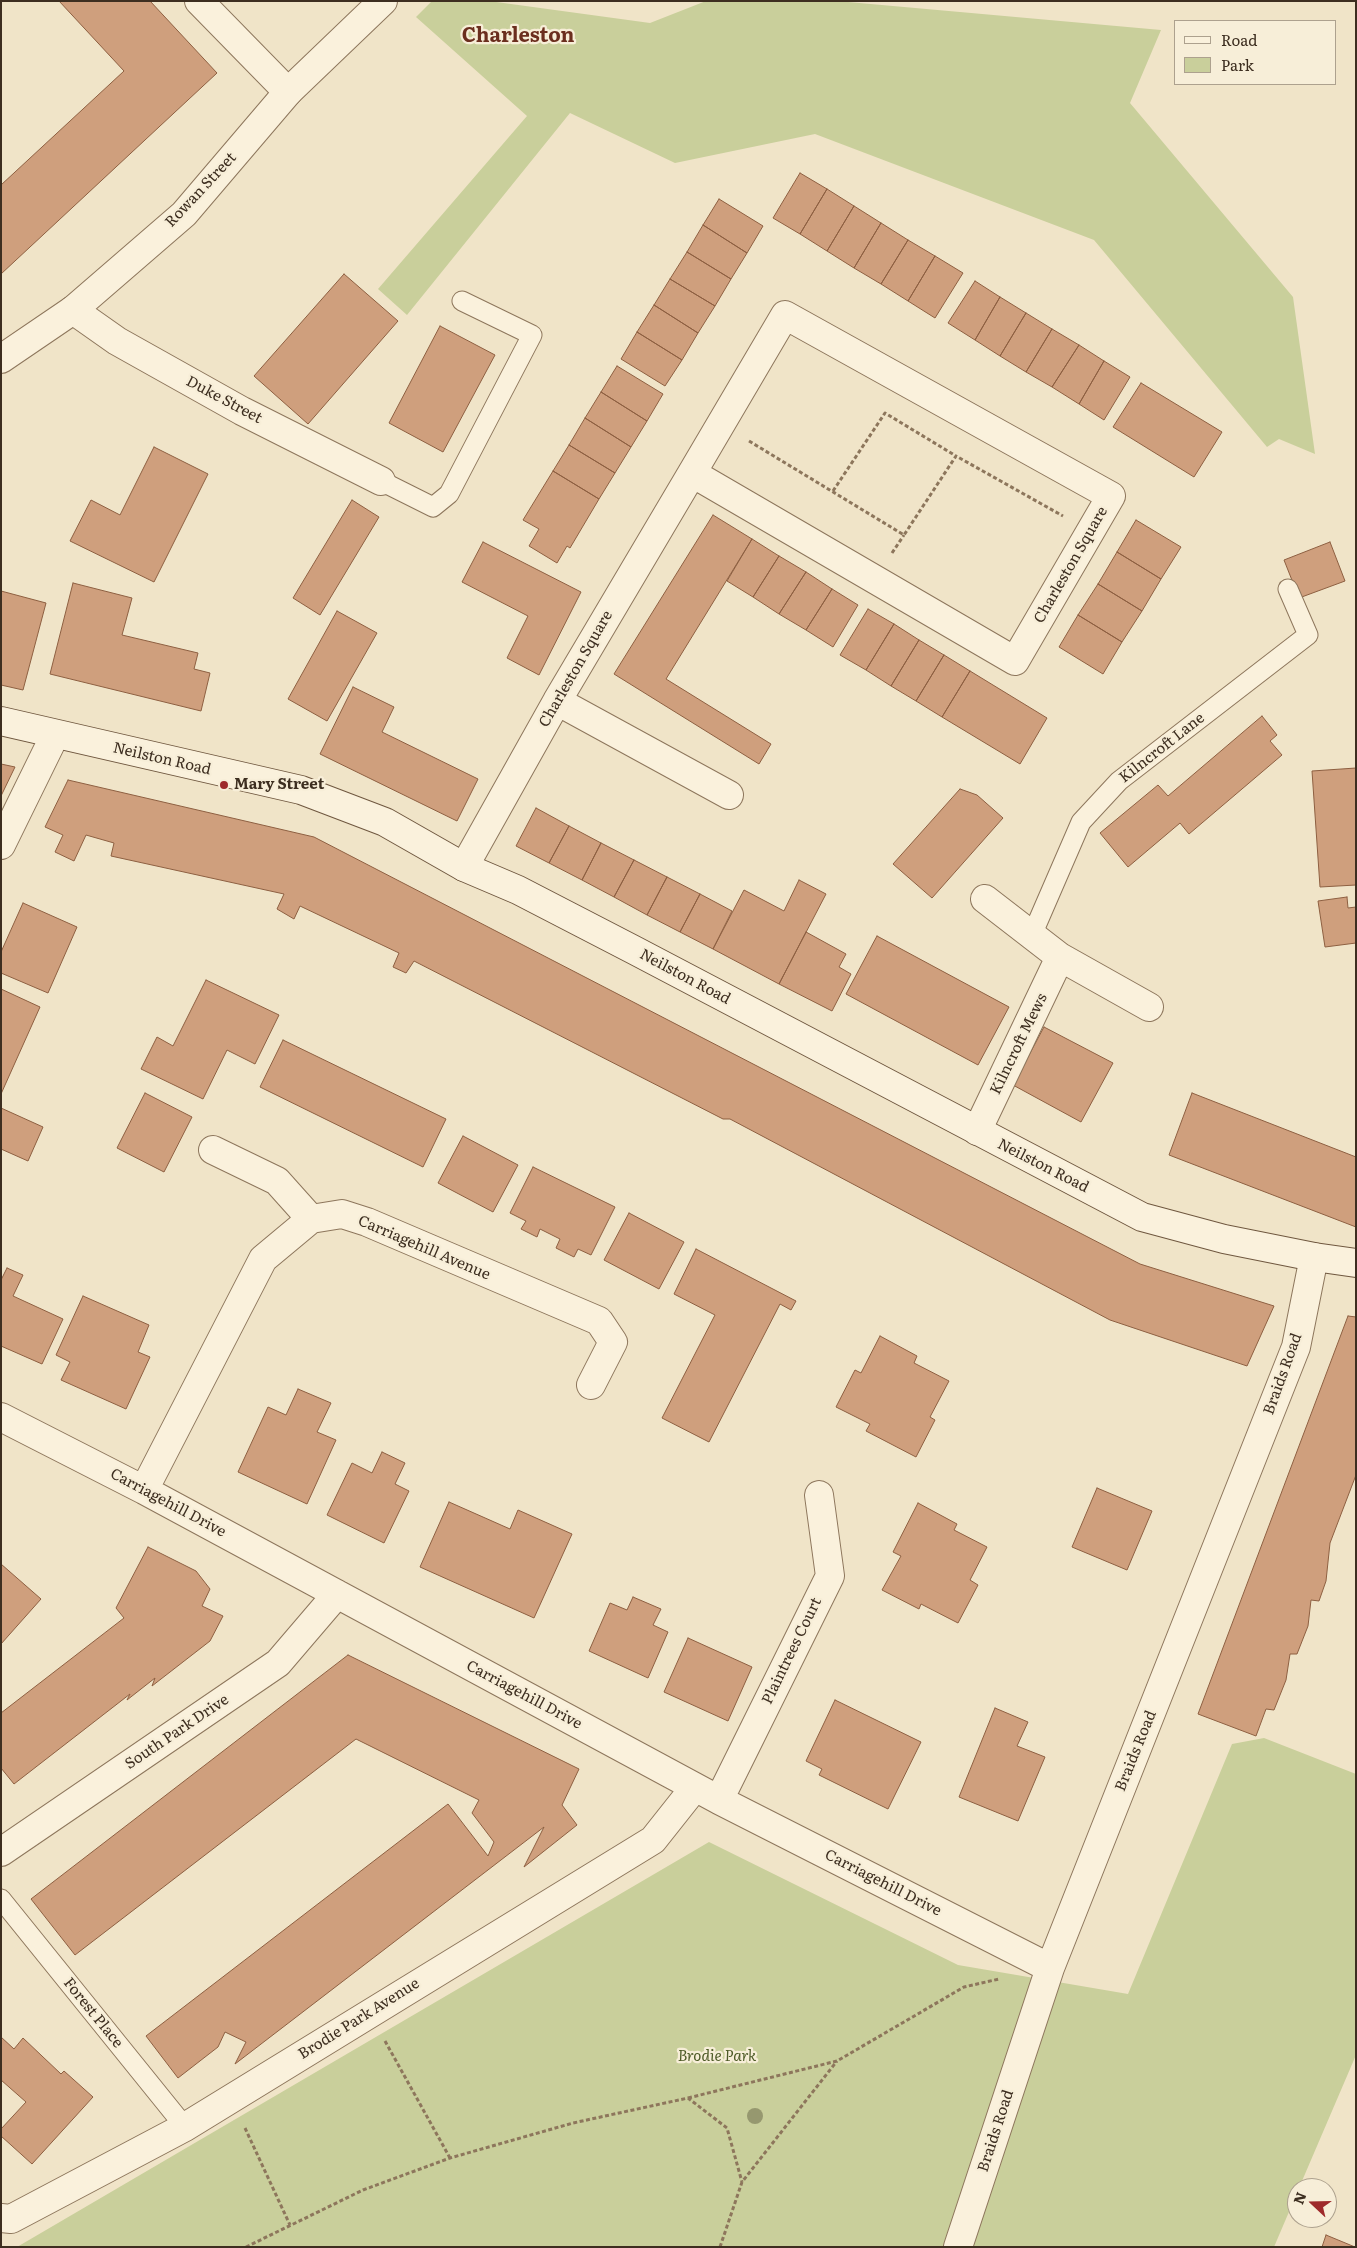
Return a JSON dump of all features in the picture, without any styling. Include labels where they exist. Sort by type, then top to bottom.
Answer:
[{"type":"street","points":[[199,1],[288,92]]},
{"type":"street","name":"Rowan Street","points":[[1,359],[73,310],[184,214],[288,92],[383,1]]},
{"type":"street","name":"Duke Street","points":[[73,310],[117,341],[242,411],[381,481]]},
{"type":"street","name":"Charleston Square","points":[[464,867],[558,701],[720,424],[785,315],[1111,496],[1016,661],[692,473]]},
{"type":"street","points":[[558,701],[729,795]]},
{"type":"street","name":"Neilston Road","points":[[1,721],[55,735],[301,790],[386,822],[464,867],[518,890],[1142,1217],[1224,1239],[1314,1258],[1356,1263]]},
{"type":"street","points":[[1,846],[55,735]]},
{"type":"street","points":[[985,899],[1060,957],[1149,1007]]},
{"type":"street","name":"Kilncroft Mews","points":[[977,1131],[1060,957]]},
{"type":"street","points":[[144,1490],[263,1259],[310,1219],[277,1181],[213,1150]]},
{"type":"street","name":"Carriagehill Avenue","points":[[310,1219],[342,1214],[367,1222],[599,1321],[614,1342],[591,1385]]},
{"type":"street","name":"Braids Road","points":[[958,2247],[1050,1968],[1296,1347],[1314,1258]]},
{"type":"street","name":"Carriagehill Drive","points":[[1,1417],[144,1490],[719,1800],[1050,1968]]},
{"type":"street","name":"Plaintrees Court","points":[[719,1800],[830,1576],[819,1495]]},
{"type":"street","name":"South Park Drive","points":[[1,1852],[278,1662],[337,1594]]},
{"type":"street","name":"Brodie Park Avenue","points":[[1,2218],[11,2220],[185,2127],[653,1840],[695,1787]]},
{"type":"lane","points":[[381,481],[433,506],[449,494],[532,334],[462,301]]},
{"type":"lane","name":"Kilncroft Lane","points":[[1032,935],[1081,822],[1118,781],[1308,635],[1288,590]]},
{"type":"lane","name":"Forest Place","points":[[1,1899],[185,2127]]},
{"type":"path","points":[[833,491],[885,413],[956,456],[1090,531]]},
{"type":"path","points":[[720,424],[904,535],[956,456]]},
{"type":"path","points":[[246,2247],[363,2190],[450,2158],[572,2123],[688,2098],[837,2061],[964,1987],[1002,1979]]},
{"type":"path","points":[[369,2013],[450,2158]]},
{"type":"path","points":[[720,2247],[742,2182],[837,2061]]},
{"type":"path","points":[[231,2098],[290,2225]]},
{"type":"path","points":[[688,2098],[727,2128],[742,2182]]},
{"type":"green space","points":[[432,1],[489,1],[650,23],[706,1],[837,1],[1161,30],[1130,103],[1293,297],[1315,454],[1279,439],[1267,447],[1094,240],[815,134],[675,163],[570,113],[407,315],[378,289],[527,116],[416,17]]},
{"type":"green space","name":"Brodie Park","points":[[1264,1738],[1356,1774],[1356,2055],[1303,2178],[1287,2178],[1287,2216],[1274,2247],[17,2247],[709,1842],[958,1965],[1128,1994],[1232,1744]]},
{"type":"building","points":[[59,1],[150,1],[217,73],[1,274],[1,185],[124,71]]},
{"type":"building","points":[[800,173],[827,189],[800,234],[773,218]]},
{"type":"building","points":[[827,189],[854,206],[827,251],[800,234]]},
{"type":"building","points":[[719,199],[763,226],[747,253],[703,225]]},
{"type":"building","points":[[854,206],[881,223],[854,268],[827,251]]},
{"type":"building","points":[[881,223],[908,240],[881,284],[854,268]]},
{"type":"building","points":[[703,225],[747,253],[731,279],[687,252]]},
{"type":"building","points":[[908,240],[935,256],[908,301],[881,284]]},
{"type":"building","points":[[687,252],[731,279],[715,306],[670,279]]},
{"type":"building","points":[[935,256],[963,273],[935,318],[908,301]]},
{"type":"building","points":[[344,274],[398,321],[308,424],[254,376]]},
{"type":"building","points":[[670,279],[715,306],[698,333],[654,305]]},
{"type":"building","points":[[975,281],[1000,297],[975,340],[948,323]]},
{"type":"building","points":[[1000,297],[1026,313],[1000,356],[975,340]]},
{"type":"building","points":[[654,305],[698,333],[682,360],[637,332]]},
{"type":"building","points":[[1026,313],[1052,329],[1026,372],[1000,356]]},
{"type":"building","points":[[440,326],[495,355],[443,452],[389,423]]},
{"type":"building","points":[[1052,329],[1079,345],[1052,387],[1026,372]]},
{"type":"building","points":[[637,332],[682,360],[665,386],[621,359]]},
{"type":"building","points":[[1079,345],[1104,361],[1079,404],[1052,387]]},
{"type":"building","points":[[1104,361],[1130,377],[1104,420],[1079,404]]},
{"type":"building","points":[[617,366],[663,394],[647,421],[601,392]]},
{"type":"building","points":[[1141,383],[1222,432],[1194,477],[1113,427]]},
{"type":"building","points":[[601,392],[647,421],[631,447],[585,418]]},
{"type":"building","points":[[585,418],[631,447],[615,473],[569,445]]},
{"type":"building","points":[[569,445],[615,473],[599,499],[553,471]]},
{"type":"building","points":[[154,447],[208,474],[154,582],[70,541],[91,500],[120,515]]},
{"type":"building","points":[[553,471],[599,499],[570,548],[567,546],[557,563],[529,546],[539,529],[523,520]]},
{"type":"building","points":[[352,500],[379,517],[320,615],[293,598]]},
{"type":"building","points":[[713,515],[752,539],[666,679],[771,744],[759,764],[614,674]]},
{"type":"building","points":[[1136,520],[1181,547],[1161,579],[1117,552]]},
{"type":"building","points":[[752,539],[779,556],[753,597],[727,581]]},
{"type":"building","points":[[483,542],[581,592],[539,675],[507,658],[528,616],[462,582]]},
{"type":"building","points":[[1330,542],[1345,581],[1299,598],[1284,560]]},
{"type":"building","points":[[1117,552],[1161,579],[1142,611],[1098,584]]},
{"type":"building","points":[[779,556],[806,572],[779,614],[753,597]]},
{"type":"building","points":[[806,572],[832,589],[806,630],[779,614]]},
{"type":"building","points":[[73,583],[132,598],[122,635],[198,653],[194,669],[210,673],[201,711],[50,674]]},
{"type":"building","points":[[1098,584],[1142,611],[1122,642],[1078,615]]},
{"type":"building","points":[[832,589],[858,605],[833,647],[806,630]]},
{"type":"building","points":[[1,591],[46,603],[23,690],[1,685]]},
{"type":"building","points":[[868,609],[894,624],[866,670],[840,655]]},
{"type":"building","points":[[337,611],[377,633],[327,721],[288,699]]},
{"type":"building","points":[[1078,615],[1122,642],[1103,674],[1059,647]]},
{"type":"building","points":[[894,624],[919,640],[891,686],[866,670]]},
{"type":"building","points":[[919,640],[944,655],[916,701],[891,686]]},
{"type":"building","points":[[944,655],[970,671],[942,717],[916,701]]},
{"type":"building","points":[[970,671],[1047,718],[1020,764],[942,717]]},
{"type":"building","points":[[353,687],[394,707],[382,732],[478,779],[457,821],[320,754]]},
{"type":"building","points":[[1262,716],[1277,735],[1270,741],[1282,755],[1189,834],[1180,823],[1128,867],[1100,833],[1158,785],[1168,796]]},
{"type":"building","points":[[1,764],[15,767],[1,796]]},
{"type":"building","points":[[1356,768],[1356,885],[1320,887],[1312,771]]},
{"type":"building","points":[[68,780],[314,837],[1140,1264],[1274,1306],[1247,1366],[1110,1320],[730,1119],[723,1119],[414,961],[406,973],[393,967],[399,953],[300,906],[294,919],[277,909],[284,894],[111,856],[114,843],[86,835],[74,861],[55,852],[63,835],[45,827]]},
{"type":"building","points":[[960,789],[977,795],[1003,818],[932,898],[893,864]]},
{"type":"building","points":[[536,808],[569,826],[549,863],[516,846]]},
{"type":"building","points":[[569,826],[601,843],[582,880],[549,863]]},
{"type":"building","points":[[601,843],[634,860],[614,897],[582,880]]},
{"type":"building","points":[[634,860],[667,877],[647,915],[614,897]]},
{"type":"building","points":[[667,877],[700,894],[680,932],[647,915]]},
{"type":"building","points":[[799,880],[826,894],[779,984],[713,949],[744,890],[784,911]]},
{"type":"building","points":[[700,894],[732,911],[713,949],[680,932]]},
{"type":"building","points":[[1347,897],[1348,908],[1356,907],[1356,943],[1325,947],[1318,901]]},
{"type":"building","points":[[23,903],[77,927],[48,993],[1,973],[1,952]]},
{"type":"building","points":[[806,932],[846,954],[839,967],[851,974],[832,1011],[779,984]]},
{"type":"building","points":[[877,936],[1009,1007],[978,1065],[846,994]]},
{"type":"building","points":[[206,980],[279,1015],[255,1064],[227,1050],[203,1099],[141,1069],[157,1037],[173,1046]]},
{"type":"building","points":[[1,989],[40,1007],[1,1094]]},
{"type":"building","points":[[1044,1027],[1113,1063],[1081,1122],[1013,1085]]},
{"type":"building","points":[[283,1040],[446,1119],[423,1167],[260,1087]]},
{"type":"building","points":[[145,1093],[192,1117],[164,1172],[117,1148]]},
{"type":"building","points":[[1192,1093],[1356,1157],[1356,1227],[1169,1155]]},
{"type":"building","points":[[1,1108],[43,1127],[28,1161],[1,1149]]},
{"type":"building","points":[[463,1136],[518,1165],[493,1212],[438,1183]]},
{"type":"building","points":[[533,1167],[615,1207],[591,1255],[578,1249],[574,1257],[556,1248],[560,1239],[540,1229],[537,1237],[521,1229],[526,1221],[510,1213]]},
{"type":"building","points":[[629,1213],[684,1242],[659,1289],[604,1260]]},
{"type":"building","points":[[696,1249],[796,1301],[791,1310],[780,1304],[709,1442],[662,1418],[715,1315],[674,1294]]},
{"type":"building","points":[[7,1268],[23,1275],[13,1296],[63,1319],[42,1364],[1,1346],[1,1280]]},
{"type":"building","points":[[83,1296],[149,1325],[138,1352],[150,1357],[126,1409],[61,1380],[70,1362],[56,1355]]},
{"type":"building","points":[[1348,1316],[1356,1317],[1356,1475],[1330,1543],[1326,1581],[1319,1601],[1311,1600],[1308,1626],[1297,1654],[1290,1654],[1286,1680],[1274,1710],[1266,1709],[1256,1736],[1198,1714]]},
{"type":"building","points":[[880,1336],[917,1356],[914,1363],[949,1381],[930,1417],[935,1420],[916,1457],[866,1431],[870,1424],[836,1407],[855,1370],[861,1373]]},
{"type":"building","points":[[298,1389],[331,1403],[317,1432],[336,1440],[307,1504],[238,1472],[268,1407],[286,1415]]},
{"type":"building","points":[[382,1452],[405,1463],[395,1484],[409,1491],[384,1543],[327,1515],[352,1463],[372,1473]]},
{"type":"building","points":[[1097,1488],[1152,1511],[1127,1570],[1072,1547]]},
{"type":"building","points":[[449,1502],[510,1529],[518,1510],[572,1534],[534,1618],[420,1567]]},
{"type":"building","points":[[918,1503],[957,1524],[954,1530],[987,1547],[970,1580],[978,1585],[958,1623],[921,1604],[919,1609],[882,1590],[901,1556],[893,1552]]},
{"type":"building","points":[[148,1547],[196,1571],[210,1589],[202,1606],[223,1616],[210,1641],[152,1686],[155,1678],[127,1700],[130,1694],[14,1784],[1,1768],[1,1713],[124,1618],[116,1608]]},
{"type":"building","points":[[1,1564],[41,1599],[1,1644]]},
{"type":"building","points":[[633,1597],[661,1609],[653,1625],[668,1632],[648,1678],[589,1651],[610,1603],[627,1610]]},
{"type":"building","points":[[688,1638],[752,1667],[728,1721],[664,1692]]},
{"type":"building","points":[[348,1655],[579,1769],[562,1805],[577,1825],[524,1867],[544,1827],[235,2064],[246,2042],[225,2032],[218,2047],[178,2078],[146,2036],[448,1804],[488,1856],[494,1842],[472,1813],[479,1800],[356,1739],[75,1955],[31,1899]]},
{"type":"building","points":[[835,1700],[921,1742],[888,1809],[819,1775],[822,1769],[806,1761]]},
{"type":"building","points":[[995,1708],[1028,1722],[1017,1746],[1045,1757],[1018,1821],[959,1797]]},
{"type":"building","points":[[1,2037],[14,2049],[23,2038],[61,2074],[64,2071],[93,2097],[32,2164],[1,2136],[1,2129],[26,2102],[1,2080]]},
{"type":"building","points":[[1326,2235],[1355,2247],[1322,2247]]},
{"type":"place","name":"Mary Street","points":[[224,785]]},
{"type":"district","name":"Charleston","points":[[518,36]]}]
